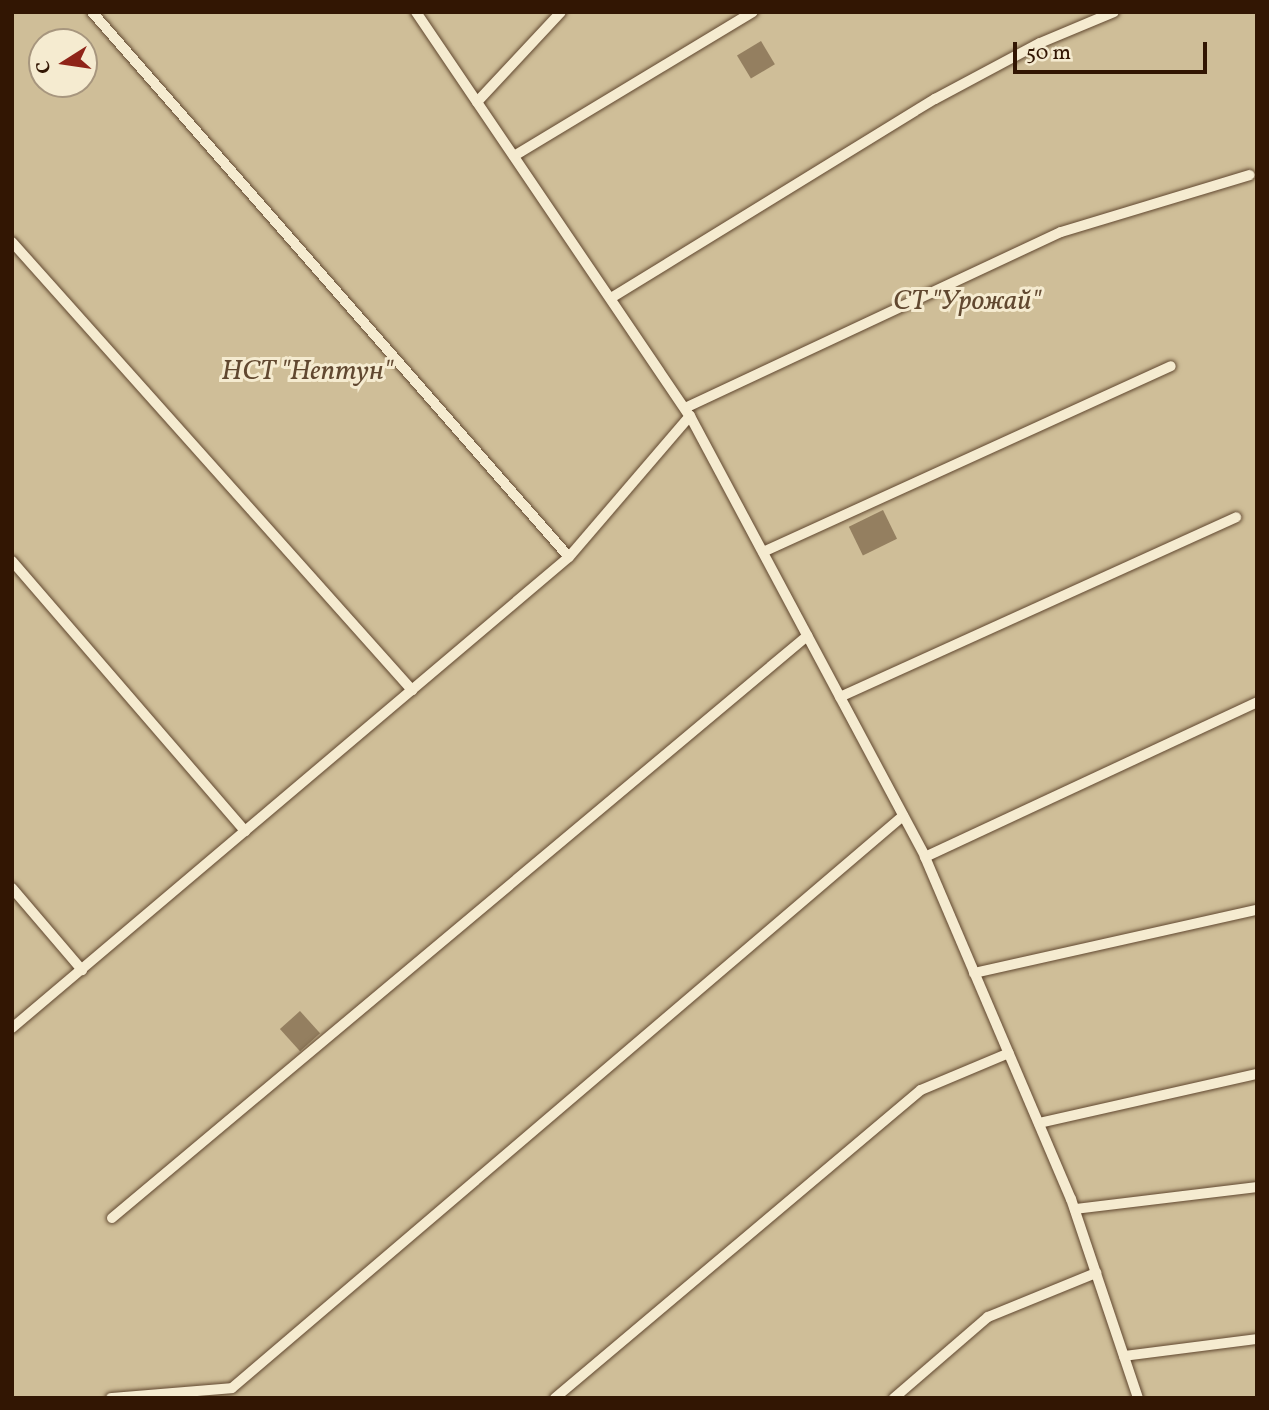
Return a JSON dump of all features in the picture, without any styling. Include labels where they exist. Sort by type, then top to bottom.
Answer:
[{"type":"lane","points":[[92,12],[569,557]]},
{"type":"lane","points":[[416,12],[688,412],[925,857],[1074,1209],[1138,1398]]},
{"type":"lane","points":[[477,102],[561,12]]},
{"type":"lane","points":[[514,156],[753,12]]},
{"type":"lane","points":[[611,298],[935,99],[1040,43],[1114,12]]},
{"type":"lane","points":[[12,1028],[569,557],[688,412],[1061,232],[1250,174]]},
{"type":"lane","points":[[12,242],[412,690]]},
{"type":"lane","points":[[763,552],[1171,366]]},
{"type":"lane","points":[[840,697],[1236,517]]},
{"type":"lane","points":[[12,561],[246,831]]},
{"type":"lane","points":[[112,1218],[807,636]]},
{"type":"lane","points":[[925,857],[1257,702]]},
{"type":"lane","points":[[111,1398],[232,1388],[903,816]]},
{"type":"lane","points":[[12,888],[82,970]]},
{"type":"lane","points":[[974,972],[1257,910]]},
{"type":"lane","points":[[555,1398],[921,1090],[1009,1053]]},
{"type":"lane","points":[[1038,1123],[1257,1074]]},
{"type":"lane","points":[[1074,1209],[1257,1187]]},
{"type":"lane","points":[[894,1398],[988,1317],[1096,1273]]},
{"type":"lane","points":[[1124,1356],[1257,1339]]},
{"type":"green space","points":[[12,12],[1257,12],[1257,1398],[12,1398]]},
{"type":"building","points":[[761,41],[775,64],[751,79],[737,55]]},
{"type":"building","points":[[883,510],[897,539],[863,555],[849,527]]},
{"type":"building","points":[[300,1011],[320,1033],[300,1051],[280,1029]]},
{"type":"park label","name":"СТ \"Урожай\"","points":[[967,302]]},
{"type":"park label","name":"НСТ \"Нептун\"","points":[[307,372]]}]
